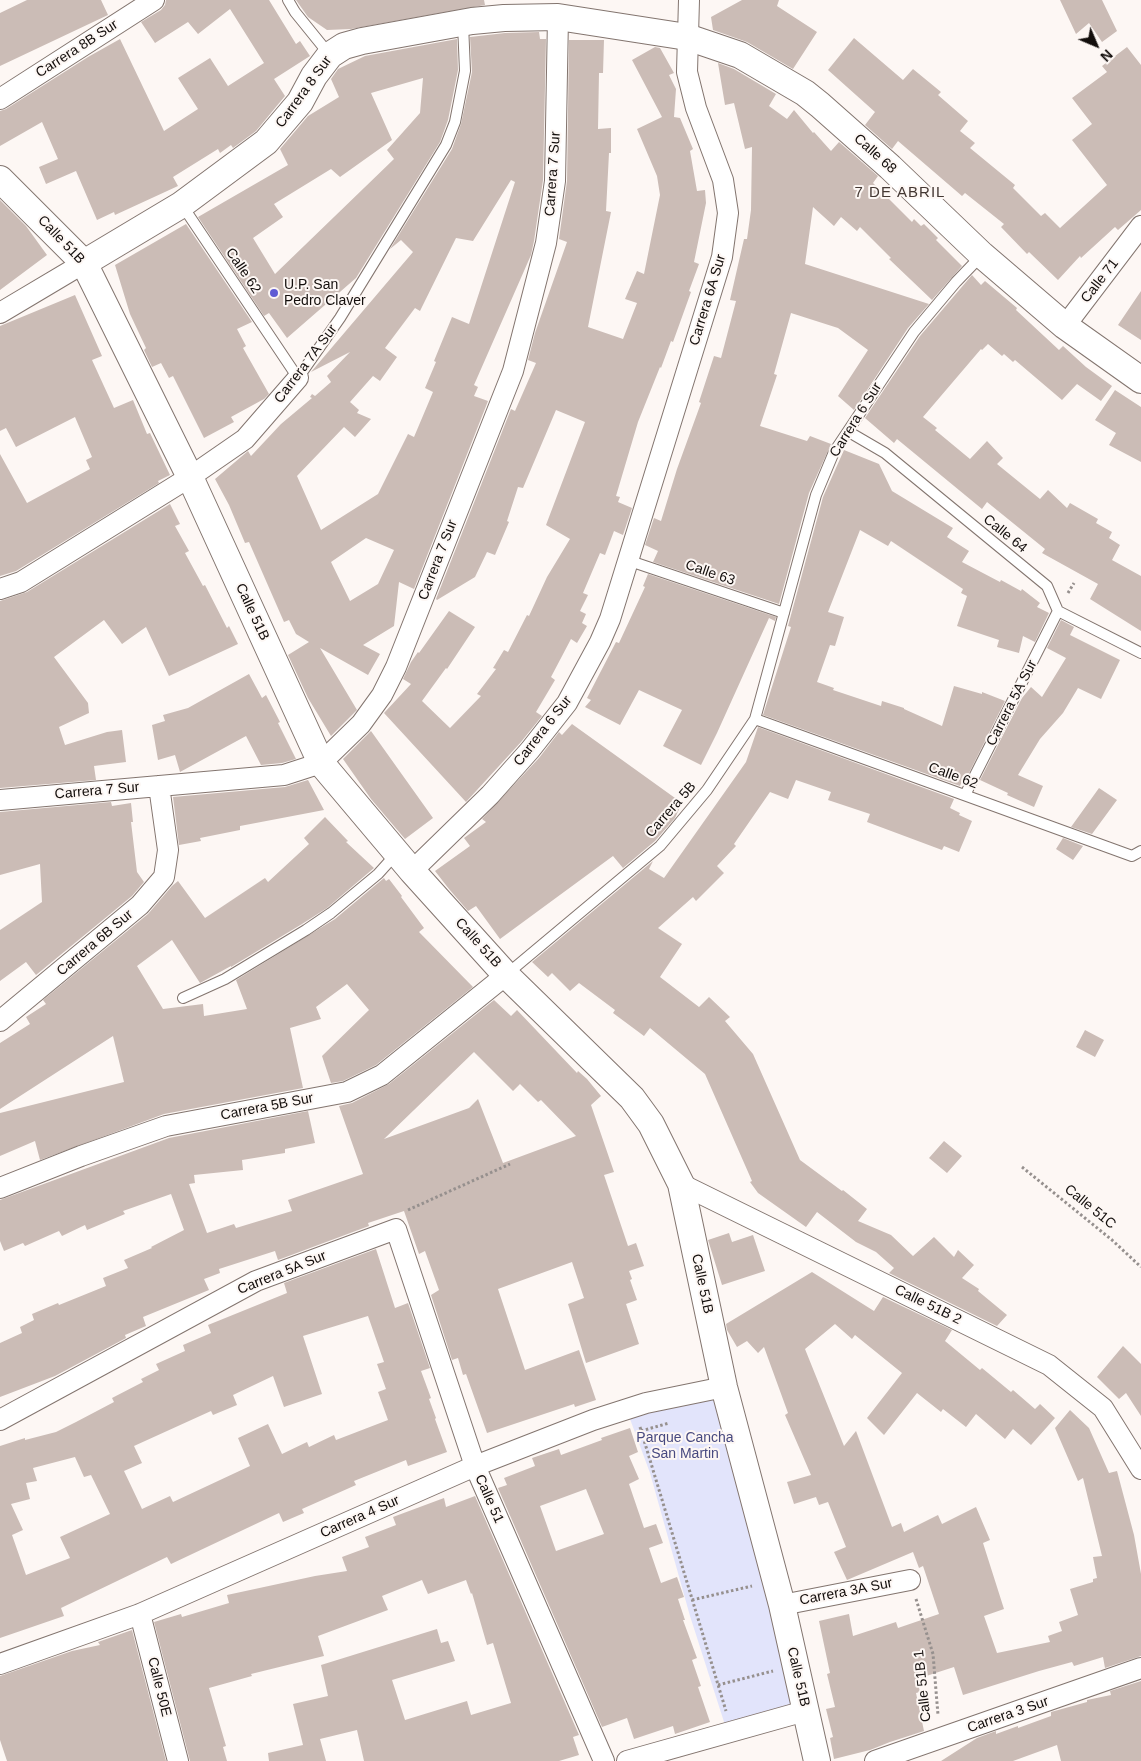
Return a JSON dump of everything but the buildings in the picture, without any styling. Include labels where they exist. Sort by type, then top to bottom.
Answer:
[{"type":"street","name":"Carrera 8B Sur","points":[[0,99],[154,0]]},
{"type":"street","points":[[687,37],[689,0]]},
{"type":"street","name":"Carrera 8 Sur","points":[[0,313],[181,205],[266,142],[300,102],[314,76],[330,55],[344,46],[463,23],[504,18],[558,17],[687,37]]},
{"type":"street","name":"Carrera 7 Sur","points":[[0,800],[284,775],[321,763],[361,724],[382,694],[396,667],[514,371],[546,243],[555,181],[558,17]]},
{"type":"street","name":"Calle 68","points":[[687,37],[740,55],[805,93],[820,104],[982,254],[1066,326],[1141,380]]},
{"type":"street","name":"Carrera 6A Sur","points":[[627,560],[722,257],[728,213],[723,180],[696,108],[689,81],[687,72],[687,37]]},
{"type":"street","name":"Calle 51B","points":[[0,179],[84,263],[190,477],[321,763],[404,862],[506,975],[632,1098],[651,1124],[681,1184],[724,1387],[776,1580],[817,1761]]},
{"type":"street","points":[[1133,251],[1141,226]]},
{"type":"street","name":"Calle 71","points":[[1066,326],[1133,251]]},
{"type":"street","name":"Carrera 7A Sur","points":[[0,589],[21,582],[190,477],[245,439],[298,378]]},
{"type":"street","name":"Carrera 6 Sur","points":[[404,862],[490,795],[530,750],[567,703],[600,642],[610,619],[627,560]]},
{"type":"street","name":"Carrera 6B Sur","points":[[0,1021],[140,905],[164,877],[168,850],[159,786]]},
{"type":"street","name":"Carrera 5B Sur","points":[[0,1188],[81,1156],[166,1126],[347,1092],[382,1075],[506,975]]},
{"type":"street","name":"Calle 51B 2","points":[[681,1184],[1049,1365],[1104,1408],[1141,1468]]},
{"type":"street","name":"Carrera 5A Sur","points":[[0,1420],[256,1281],[396,1229]]},
{"type":"street","name":"Calle 51","points":[[396,1229],[475,1466],[604,1761]]},
{"type":"street","name":"Carrera 4 Sur","points":[[0,1664],[140,1614],[475,1466],[593,1420],[646,1403],[724,1387]]},
{"type":"street","name":"Carrera 3A Sur","points":[[782,1605],[910,1580]]},
{"type":"street","name":"Calle 50E","points":[[140,1614],[178,1761]]},
{"type":"street","name":"Carrera 3 Sur","points":[[875,1761],[1141,1668]]},
{"type":"street","points":[[628,1761],[805,1711]]},
{"type":"lane","points":[[288,0],[295,12],[330,55]]},
{"type":"lane","name":"Carrera 7A Sur","points":[[298,378],[340,318],[446,145],[455,122],[464,71],[463,23]]},
{"type":"lane","name":"Calle 62","points":[[181,205],[298,378]]},
{"type":"lane","name":"Carrera 6 Sur","points":[[784,613],[816,495],[834,452],[914,332],[982,254]]},
{"type":"lane","name":"Calle 64","points":[[849,432],[885,453],[1047,586],[1058,611]]},
{"type":"lane","name":"Calle 63","points":[[627,560],[784,613]]},
{"type":"lane","points":[[1058,611],[1141,653]]},
{"type":"lane","name":"Carrera 5A Sur","points":[[966,795],[1058,611]]},
{"type":"lane","name":"Carrera 5B","points":[[506,975],[660,846],[707,790],[755,718],[784,613]]},
{"type":"lane","name":"Calle 62","points":[[755,718],[1132,856],[1141,851]]},
{"type":"lane","name":"Carrera 6 Sur","points":[[183,998],[225,979],[306,930],[378,874],[404,862]]},
{"type":"path","points":[[396,1229],[400,1213],[510,1164]]},
{"type":"path","name":"Calle 51C","points":[[1022,1167],[1112,1240],[1141,1267]]},
{"type":"path","points":[[634,1407],[732,1732]]},
{"type":"path","points":[[692,1600],[776,1580]]},
{"type":"path","name":"Calle 51B 1","points":[[910,1580],[933,1654],[940,1738]]},
{"type":"path","points":[[718,1685],[795,1666]]},
{"type":"green space","name":"Parque Cancha San Martin","points":[[715,1397],[795,1705],[725,1725],[690,1616],[650,1473],[630,1419],[667,1407]]},
{"type":"place","name":"U.P. San Pedro Claver","points":[[274,293]]},
{"type":"district","name":"7 DE ABRIL","points":[[900,193]]}]
